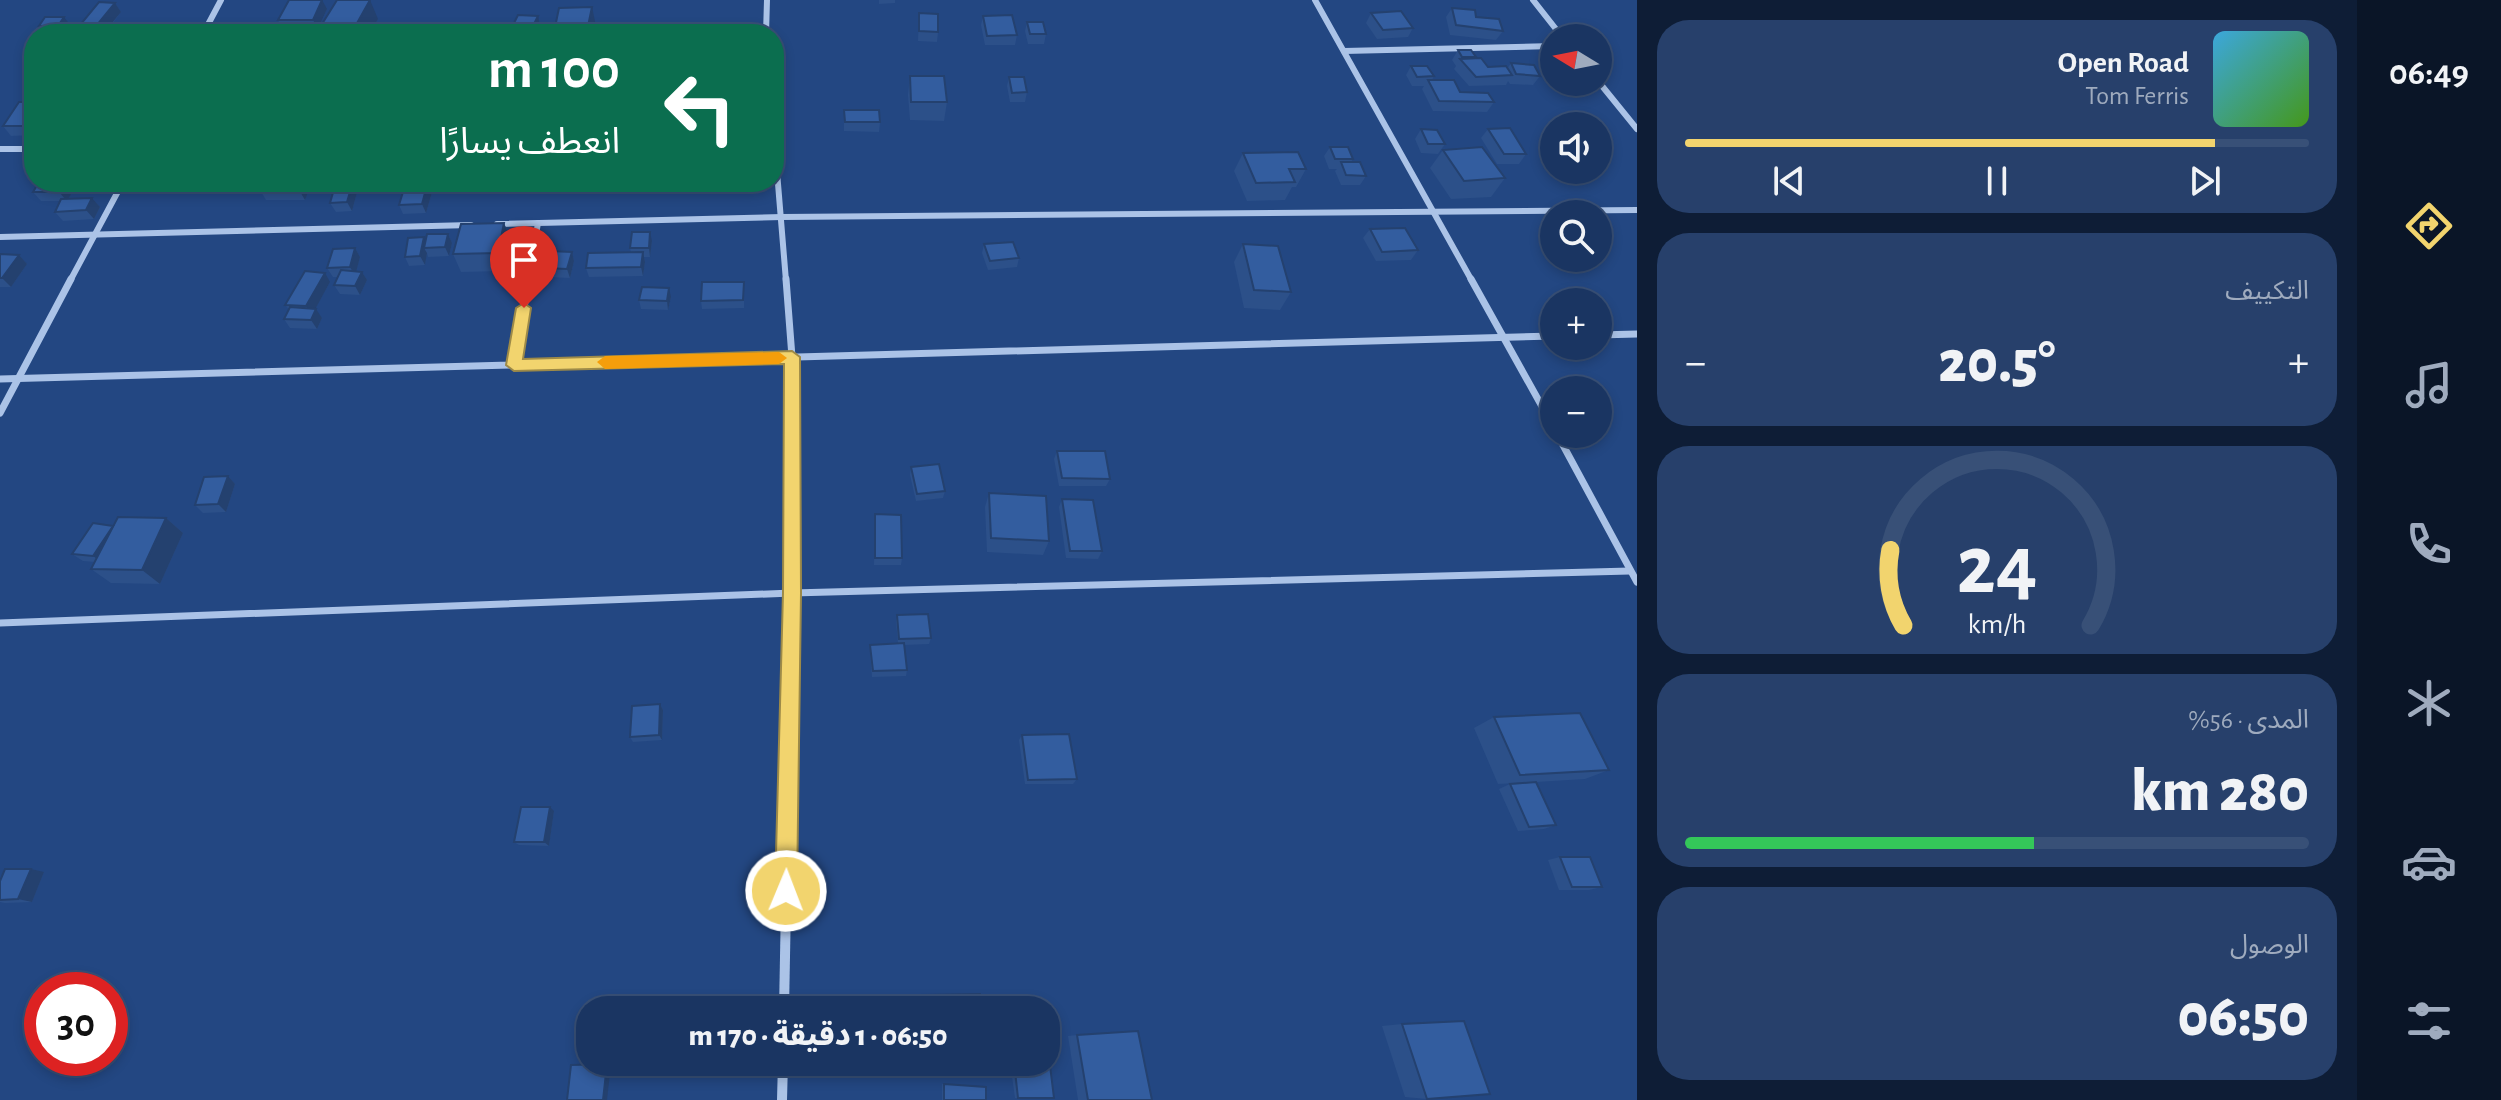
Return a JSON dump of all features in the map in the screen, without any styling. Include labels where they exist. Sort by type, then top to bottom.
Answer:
[{"type":"street","points":[[208,24],[221,0]]},
{"type":"street","points":[[766,24],[767,0]]},
{"type":"street","points":[[1315,0],[1436,211],[1540,402]]},
{"type":"street","points":[[1533,0],[1552,24]]},
{"type":"street","points":[[1344,51],[1540,46]]},
{"type":"street","points":[[1610,96],[1637,129]]},
{"type":"street","points":[[0,149],[24,149]]},
{"type":"street","points":[[0,413],[118,192]]},
{"type":"street","points":[[780,192],[792,357],[792,593],[784,996]]},
{"type":"street","points":[[490,224],[782,217],[1637,210]]},
{"type":"street","points":[[514,365],[538,223]]},
{"type":"street","points":[[0,237],[474,225]]},
{"type":"street","points":[[1612,335],[1637,334]]},
{"type":"street","points":[[0,379],[1540,336]]},
{"type":"street","points":[[1564,448],[1637,582]]},
{"type":"street","points":[[0,623],[792,593],[1630,571]]},
{"type":"street","points":[[782,1100],[783,1076]]},
{"type":"building","points":[[289,0],[322,0],[313,20],[278,20]]},
{"type":"building","points":[[337,0],[370,0],[357,24],[322,24]]},
{"type":"building","points":[[99,2],[115,3],[98,24],[81,24]]},
{"type":"building","points":[[592,7],[588,24],[556,24],[559,8]]},
{"type":"building","points":[[1452,8],[1475,10],[1476,17],[1499,19],[1503,31],[1456,25]]},
{"type":"building","points":[[1401,11],[1413,28],[1383,30],[1371,13]]},
{"type":"building","points":[[919,13],[938,14],[938,32],[919,31]]},
{"type":"building","points":[[518,15],[538,16],[534,24],[514,23]]},
{"type":"building","points":[[1012,15],[1017,35],[987,36],[983,16]]},
{"type":"building","points":[[45,17],[64,17],[59,24],[40,24]]},
{"type":"building","points":[[1027,22],[1043,22],[1046,34],[1030,34]]},
{"type":"building","points":[[1458,50],[1471,50],[1476,57],[1462,57]]},
{"type":"building","points":[[1481,58],[1488,67],[1506,66],[1512,75],[1476,77],[1460,59]]},
{"type":"building","points":[[1511,63],[1534,65],[1540,76],[1516,74]]},
{"type":"building","points":[[1411,66],[1427,66],[1434,76],[1417,77]]},
{"type":"building","points":[[910,76],[944,76],[947,102],[911,102]]},
{"type":"building","points":[[1009,77],[1024,77],[1027,92],[1012,93]]},
{"type":"building","points":[[1428,80],[1454,80],[1460,92],[1488,93],[1494,102],[1439,101]]},
{"type":"building","points":[[19,102],[24,102],[24,126],[3,126]]},
{"type":"building","points":[[844,110],[879,110],[880,122],[845,122]]},
{"type":"building","points":[[1510,128],[1526,154],[1504,154],[1488,129]]},
{"type":"building","points":[[1421,129],[1437,130],[1445,144],[1428,144]]},
{"type":"building","points":[[1330,147],[1348,147],[1353,159],[1335,159]]},
{"type":"building","points":[[1482,147],[1505,178],[1464,181],[1443,150]]},
{"type":"building","points":[[1298,152],[1306,169],[1289,169],[1295,182],[1256,183],[1243,153]]},
{"type":"building","points":[[1341,162],[1360,162],[1366,176],[1346,175]]},
{"type":"building","points":[[333,192],[350,192],[347,202],[330,203]]},
{"type":"building","points":[[403,192],[425,192],[422,204],[399,205]]},
{"type":"building","points":[[92,198],[86,210],[55,212],[61,199]]},
{"type":"building","points":[[504,223],[498,253],[453,254],[461,224]]},
{"type":"building","points":[[1405,228],[1418,250],[1382,252],[1370,229]]},
{"type":"building","points":[[632,232],[650,232],[649,248],[630,248]]},
{"type":"building","points":[[427,234],[448,234],[445,247],[424,248]]},
{"type":"building","points":[[424,237],[420,256],[405,257],[408,238]]},
{"type":"building","points":[[1013,242],[1019,258],[990,261],[984,244]]},
{"type":"building","points":[[1243,244],[1278,246],[1291,292],[1254,290]]},
{"type":"building","points":[[355,248],[350,267],[327,268],[333,249]]},
{"type":"building","points":[[550,251],[572,252],[567,269],[545,268]]},
{"type":"building","points":[[643,252],[641,267],[586,268],[588,253]]},
{"type":"building","points":[[0,254],[19,255],[2,278],[0,278]]},
{"type":"building","points":[[341,270],[362,272],[355,286],[334,285]]},
{"type":"building","points":[[305,271],[325,273],[306,306],[285,305]]},
{"type":"building","points":[[702,282],[744,282],[743,300],[701,301]]},
{"type":"building","points":[[642,287],[669,288],[667,301],[639,300]]},
{"type":"building","points":[[290,307],[316,309],[311,320],[284,319]]},
{"type":"building","points":[[1057,451],[1105,451],[1110,479],[1062,478]]},
{"type":"building","points":[[939,464],[945,491],[917,494],[911,467]]},
{"type":"building","points":[[228,476],[218,504],[195,505],[204,477]]},
{"type":"building","points":[[989,493],[1046,496],[1049,541],[991,538]]},
{"type":"building","points":[[1062,499],[1093,500],[1102,551],[1070,551]]},
{"type":"building","points":[[875,514],[901,515],[902,558],[875,558]]},
{"type":"building","points":[[118,517],[166,518],[142,570],[91,569]]},
{"type":"building","points":[[93,523],[113,526],[93,556],[72,554]]},
{"type":"building","points":[[928,614],[931,638],[899,639],[897,615]]},
{"type":"building","points":[[904,643],[907,670],[873,671],[870,645]]},
{"type":"building","points":[[660,704],[659,735],[630,737],[632,706]]},
{"type":"building","points":[[1580,713],[1609,770],[1520,775],[1494,717]]},
{"type":"building","points":[[1069,734],[1077,779],[1028,780],[1022,735]]},
{"type":"building","points":[[1536,782],[1556,825],[1529,827],[1510,784]]},
{"type":"building","points":[[521,807],[550,807],[544,842],[514,842]]},
{"type":"building","points":[[1560,857],[1590,857],[1602,887],[1572,887]]},
{"type":"building","points":[[5,869],[31,869],[18,899],[0,900],[0,881]]},
{"type":"building","points":[[980,994],[980,996],[922,996]]},
{"type":"building","points":[[1464,1021],[1490,1094],[1427,1099],[1402,1024]]},
{"type":"building","points":[[1138,1031],[1152,1100],[1088,1100],[1077,1035]]},
{"type":"building","points":[[571,1065],[576,1065],[576,1076],[606,1076],[603,1100],[567,1100]]},
{"type":"building","points":[[1016,1076],[1051,1076],[1054,1098],[1018,1098]]},
{"type":"building","points":[[944,1084],[986,1087],[986,1100],[944,1100]]},
{"type":"slow traffic","points":[[605,362],[779,358]]},
{"type":"route","points":[[524,308],[514,365],[792,357],[792,593],[786,891]]}]
